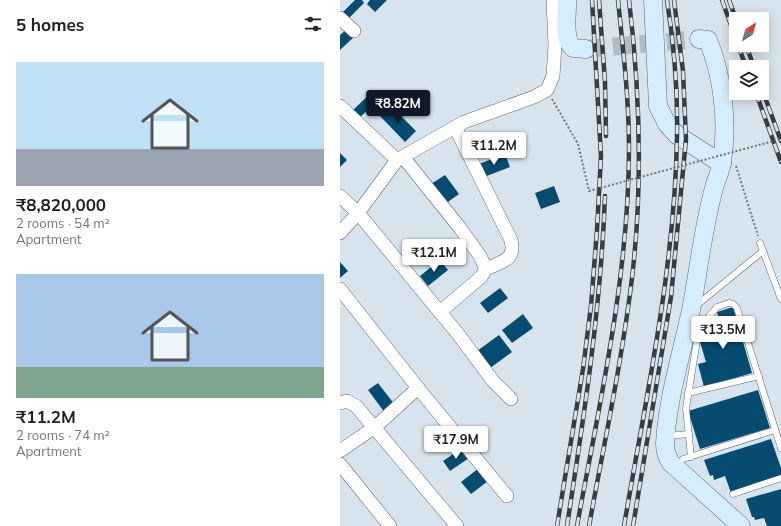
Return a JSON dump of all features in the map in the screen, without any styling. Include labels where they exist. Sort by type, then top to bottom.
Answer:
[{"type":"street","points":[[340,233],[358,214],[400,158],[464,122],[534,97],[547,90],[553,76],[555,45],[553,0]]},
{"type":"street","points":[[567,0],[567,26],[569,43],[573,48],[586,50]]},
{"type":"street","points":[[653,0],[658,106],[667,124],[677,136],[728,162]]},
{"type":"street","points":[[340,18],[354,31]]},
{"type":"street","points":[[699,39],[708,40],[717,69],[725,122],[728,162],[714,187],[691,310],[667,423],[665,446],[667,457],[671,463],[741,526]]},
{"type":"street","points":[[340,106],[400,158],[460,228],[480,256],[486,269]]},
{"type":"street","points":[[440,312],[481,278],[486,269],[507,259],[513,253],[507,233],[455,127]]},
{"type":"street","points":[[340,196],[358,214],[440,312],[493,381],[511,399]]},
{"type":"street","points":[[340,289],[418,388],[507,496]]},
{"type":"street","points":[[340,451],[375,427],[418,388]]},
{"type":"street","points":[[340,403],[347,401],[351,402],[375,427],[457,526]]},
{"type":"street","points":[[340,464],[390,526]]},
{"type":"lane","points":[[760,243],[781,299]]},
{"type":"lane","points":[[691,310],[763,251]]},
{"type":"lane","points":[[691,457],[686,408],[699,328],[713,311],[725,304],[733,304],[737,308],[781,448]]},
{"type":"lane","points":[[688,393],[759,376]]},
{"type":"lane","points":[[683,459],[775,430]]},
{"type":"lane","points":[[666,436],[689,434]]},
{"type":"lane","points":[[733,494],[781,478]]},
{"type":"path","points":[[547,90],[578,144],[589,191],[781,139]]},
{"type":"path","points":[[728,162],[760,243]]},
{"type":"building","points":[[355,0],[362,0],[364,3],[348,19],[342,13]]},
{"type":"building","points":[[370,0],[387,0],[375,12],[367,4]]},
{"type":"building","points":[[347,29],[354,37],[340,50],[340,35]]},
{"type":"building","points":[[373,91],[380,99],[359,118],[352,111]]},
{"type":"building","points":[[391,106],[416,131],[405,142],[380,116]]},
{"type":"building","points":[[340,153],[347,160],[340,167]]},
{"type":"building","points":[[505,154],[510,167],[484,177],[479,164]]},
{"type":"building","points":[[445,175],[459,194],[445,204],[431,184]]},
{"type":"building","points":[[554,186],[560,202],[541,209],[535,193]]},
{"type":"building","points":[[440,260],[448,270],[428,286],[420,276]]},
{"type":"building","points":[[340,262],[348,271],[340,278]]},
{"type":"building","points":[[500,288],[508,298],[488,313],[480,303]]},
{"type":"building","points":[[733,307],[752,373],[704,387],[698,364],[706,362],[700,342],[705,340],[702,330],[706,329],[706,326],[713,324],[712,318],[718,316],[717,312]]},
{"type":"building","points":[[523,314],[533,328],[512,343],[502,330]]},
{"type":"building","points":[[499,335],[512,352],[490,368],[477,351]]},
{"type":"building","points":[[378,383],[395,405],[385,413],[368,390]]},
{"type":"building","points":[[758,390],[770,428],[700,449],[688,411]]},
{"type":"building","points":[[771,439],[781,468],[781,476],[731,493],[725,476],[714,480],[713,475],[710,476],[704,460]]},
{"type":"building","points":[[462,448],[469,458],[450,471],[443,461]]},
{"type":"building","points":[[479,468],[488,481],[471,494],[461,482]]},
{"type":"building","points":[[781,489],[781,526],[767,526],[764,518],[755,520],[754,517],[752,517],[746,499]]},
{"type":"tunnel","points":[[586,49],[699,39]]},
{"type":"railway","points":[[557,526],[583,369],[591,306],[597,230],[601,156],[592,0]]},
{"type":"railway","points":[[599,0],[605,82],[606,136]]},
{"type":"railway","points":[[577,526],[612,338],[619,290],[628,196],[629,130],[618,0]]},
{"type":"railway","points":[[589,526],[628,309],[638,209],[638,104],[629,0]]},
{"type":"railway","points":[[624,526],[658,332],[671,234],[675,185],[677,119],[674,51],[667,0]]},
{"type":"railway","points":[[633,526],[671,297],[686,139],[683,71],[674,0]]},
{"type":"railway","points":[[722,0],[729,20]]},
{"type":"railway","points":[[729,0],[733,12]]},
{"type":"railway","points":[[741,52],[743,60]]},
{"type":"railway","points":[[749,52],[751,60]]},
{"type":"railway","points":[[759,100],[781,162]]},
{"type":"railway","points":[[766,100],[781,141]]},
{"type":"railway","points":[[567,526],[596,320],[605,196]]}]
